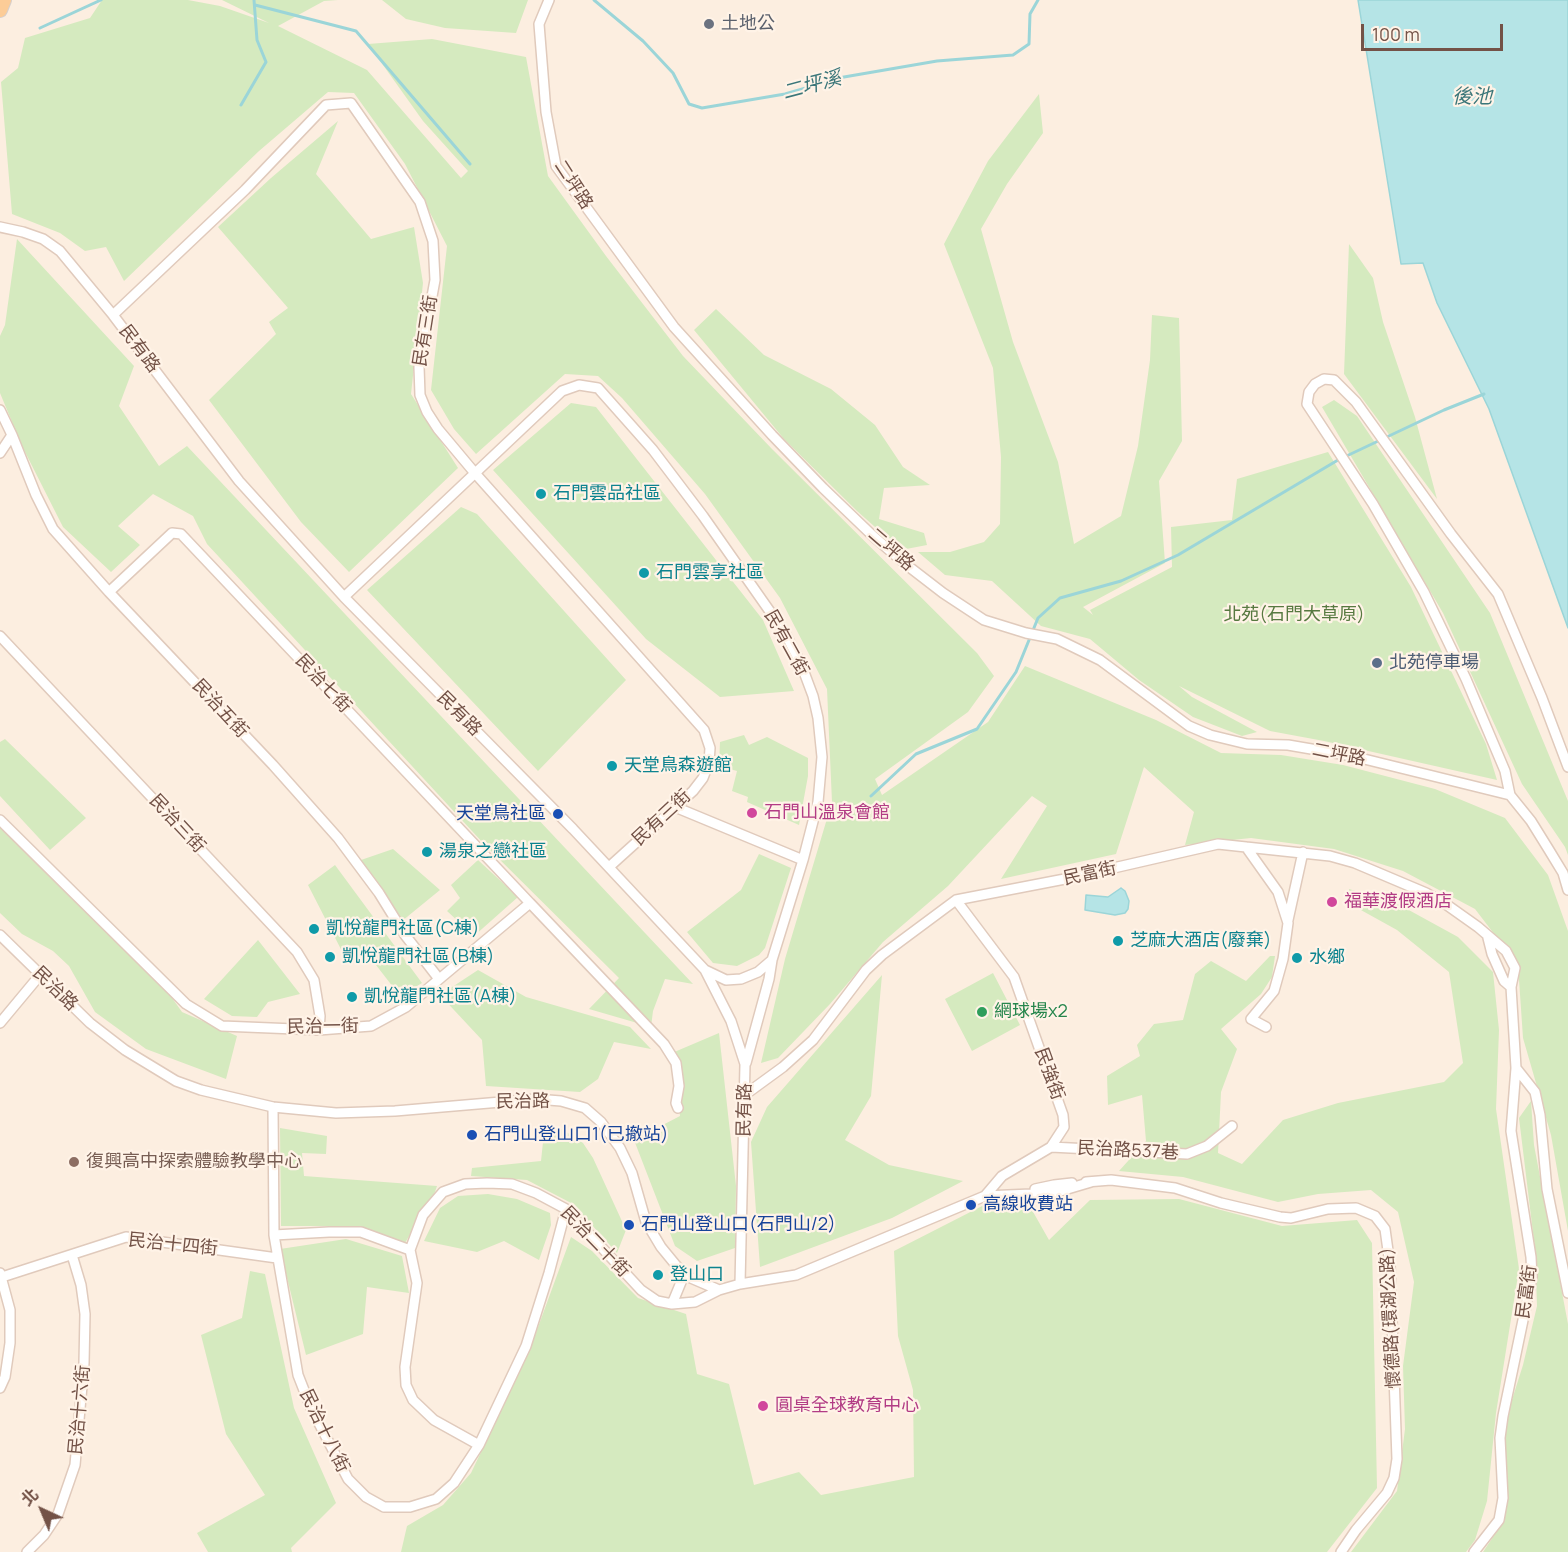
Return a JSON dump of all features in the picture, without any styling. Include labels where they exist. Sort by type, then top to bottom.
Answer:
[{"type":"main road","points":[[0,10],[4,0]]},
{"type":"street","name":"二坪路","points":[[549,0],[539,24],[546,112],[556,166],[674,327],[823,488],[908,566],[984,620],[1026,633],[1057,639],[1100,660],[1189,726],[1210,735],[1247,744],[1288,745],[1352,756],[1510,795]]},
{"type":"street","name":"民有三街","points":[[114,315],[244,190],[326,105],[351,103],[420,202],[433,241],[435,280],[418,367],[420,395],[427,412],[438,429],[474,472],[704,730],[710,748],[709,762],[703,778],[675,807],[609,867]]},
{"type":"street","name":"民有路","points":[[0,227],[23,231],[43,239],[60,251],[114,315],[239,482],[344,597],[609,867],[705,970],[731,1021],[745,1064],[740,1284]]},
{"type":"street","points":[[1568,767],[1498,594],[1451,534],[1356,402],[1334,380],[1324,379],[1316,384],[1308,392],[1307,404],[1373,504],[1424,592],[1466,680],[1505,771],[1510,795],[1531,821],[1549,849],[1563,873],[1568,890]]},
{"type":"street","name":"民有二街","points":[[344,597],[561,391],[579,385],[598,388],[653,450],[703,516],[785,633],[801,664],[813,696],[818,718],[822,757],[818,802],[803,860],[772,960],[769,979],[745,1064]]},
{"type":"street","points":[[0,410],[12,435],[0,453]]},
{"type":"street","name":"民治五街","points":[[12,435],[36,495],[53,529],[338,838],[379,893],[405,934],[440,979]]},
{"type":"street","name":"民治七街","points":[[109,592],[172,533],[181,534],[530,903]]},
{"type":"street","name":"民治三街","points":[[0,636],[297,952],[314,980],[320,1016],[319,1030]]},
{"type":"street","points":[[675,807],[803,860]]},
{"type":"street","name":"民治一街","points":[[0,820],[186,1004],[222,1026],[319,1030],[371,1026],[406,1007],[530,903]]},
{"type":"street","name":"民富街","points":[[746,1094],[783,1067],[813,1040],[866,970],[882,955],[956,900],[1070,878],[1218,844],[1330,856],[1355,863],[1426,892],[1469,920],[1506,951],[1515,968],[1511,987],[1516,1068],[1511,1131],[1531,1257],[1532,1277],[1500,1438],[1503,1498],[1498,1520],[1474,1552]]},
{"type":"street","points":[[1246,847],[1278,892],[1288,923]]},
{"type":"street","points":[[1266,1027],[1251,1019],[1274,991],[1283,959],[1303,852]]},
{"type":"street","name":"民強街","points":[[956,900],[1014,976],[1063,1115],[1064,1128],[1051,1147]]},
{"type":"street","points":[[530,903],[664,1044],[676,1063],[679,1086],[676,1103],[678,1108]]},
{"type":"street","name":"民治路","points":[[0,935],[107,1037],[176,1081],[201,1090],[273,1107],[336,1113],[395,1111],[536,1098],[561,1101],[585,1108],[602,1122],[620,1148],[632,1173],[646,1222],[661,1247],[684,1275],[719,1290]]},
{"type":"street","name":"民富街","points":[[1488,938],[1492,954],[1504,981],[1511,987]]},
{"type":"street","points":[[705,970],[726,980],[741,979],[758,972],[772,960]]},
{"type":"street","points":[[0,1023],[40,975]]},
{"type":"street","points":[[1516,1068],[1535,1092],[1540,1115],[1547,1190],[1568,1293]]},
{"type":"street","name":"民治十八街","points":[[273,1107],[274,1235],[298,1375],[311,1408],[348,1479],[366,1497],[384,1507],[410,1507],[436,1500],[454,1483],[479,1445],[526,1346],[566,1209]]},
{"type":"street","name":"民治路537巷","points":[[1051,1147],[1187,1154],[1207,1146],[1232,1126]]},
{"type":"street","points":[[684,1275],[672,1304],[695,1302],[719,1290],[740,1284],[796,1275],[985,1196],[1002,1176],[1051,1147]]},
{"type":"street","name":"懷德路(環湖公路)","points":[[985,1196],[1016,1195],[1054,1185],[1111,1180],[1175,1188],[1221,1203],[1280,1217],[1290,1218],[1328,1209],[1356,1208],[1375,1216],[1385,1229],[1390,1265],[1397,1459],[1394,1478],[1387,1493],[1341,1552]]},
{"type":"street","name":"民治二十街","points":[[410,1250],[423,1215],[443,1192],[465,1184],[512,1184],[536,1193],[566,1209],[640,1290],[657,1301],[672,1304]]},
{"type":"street","points":[[274,1235],[361,1232],[410,1250],[417,1283],[406,1358],[406,1384],[413,1400],[434,1420],[479,1445]]},
{"type":"street","name":"民治十四街","points":[[1,1275],[126,1237],[277,1258]]},
{"type":"street","name":"民治十六街","points":[[27,1552],[44,1535],[58,1514],[75,1465],[84,1363],[85,1314],[81,1285],[72,1255]]},
{"type":"street","points":[[0,1388],[5,1377],[10,1343],[10,1310],[1,1275]]},
{"type":"green space","points":[[102,0],[188,0],[220,6],[269,23],[222,0],[338,0],[324,1],[278,26],[367,70],[461,178],[468,171],[423,121],[368,44],[432,39],[526,57],[548,176],[606,256],[683,356],[772,449],[977,653],[994,676],[968,712],[875,779],[882,795],[988,722],[1025,666],[1156,720],[1221,753],[1281,755],[1343,765],[1435,789],[1505,818],[1548,875],[1568,931],[1568,1231],[1551,1135],[1523,1038],[1518,965],[1475,909],[1403,871],[1334,849],[1251,838],[1185,845],[1194,812],[1144,767],[1116,854],[1001,879],[1047,806],[1032,796],[948,886],[883,942],[830,1004],[778,1058],[761,1063],[785,959],[832,802],[827,689],[780,598],[705,494],[622,398],[598,376],[565,374],[476,454],[454,429],[431,390],[447,246],[405,164],[354,93],[328,92],[259,151],[124,281],[106,247],[85,251],[60,233],[12,214],[1,82],[18,68],[25,38],[90,18]]},
{"type":"green space","points":[[382,0],[528,0],[516,33],[445,28],[406,19]]},
{"type":"green space","name":"北苑(石門大草原)","points":[[1039,94],[1043,133],[1007,184],[981,229],[1013,342],[1058,462],[1074,544],[1121,516],[1138,446],[1150,360],[1152,315],[1179,318],[1182,441],[1159,481],[1165,563],[1083,607],[1093,615],[1090,610],[1172,567],[1171,527],[1232,520],[1237,479],[1328,452],[1411,587],[1486,744],[1497,780],[1270,731],[1179,686],[1192,697],[1257,732],[1242,736],[1193,717],[1139,680],[1090,639],[1041,626],[992,581],[945,575],[918,552],[950,552],[984,542],[1000,524],[1001,457],[993,368],[944,244],[988,161]]},
{"type":"green space","points":[[338,121],[316,174],[371,239],[414,227],[423,283],[411,394],[458,468],[349,572],[301,522],[209,400],[276,334],[269,322],[288,308],[218,227]]},
{"type":"green space","points":[[17,239],[134,366],[119,406],[159,466],[187,446],[693,984],[665,979],[653,1011],[651,1027],[589,1009],[619,978],[484,844],[207,544],[193,516],[153,494],[118,526],[140,545],[111,572],[63,527],[22,446],[0,393],[0,336],[5,325]]},
{"type":"green space","points":[[1349,244],[1373,278],[1383,322],[1415,417],[1437,499],[1344,374]]},
{"type":"green space","points":[[716,309],[764,355],[831,389],[875,425],[903,467],[930,485],[884,488],[879,519],[924,533],[927,545],[901,550],[857,511],[784,439],[694,330]]},
{"type":"green space","points":[[1334,400],[1357,416],[1490,613],[1568,801],[1568,855],[1565,847],[1522,784],[1443,613],[1322,407]]},
{"type":"green space","points":[[571,403],[596,407],[763,620],[794,691],[720,697],[646,639],[493,470]]},
{"type":"green space","points":[[461,507],[477,514],[626,680],[538,771],[367,590]]},
{"type":"green space","points":[[744,735],[749,745],[767,737],[808,758],[808,776],[799,825],[747,802],[748,797],[732,791],[737,771],[719,766],[720,742]]},
{"type":"green space","points":[[5,739],[86,818],[50,850],[0,796],[0,742]]},
{"type":"green space","points":[[0,823],[92,918],[165,988],[182,1012],[237,1036],[226,1079],[146,1049],[95,1012],[69,966],[53,951],[22,934],[0,913]]},
{"type":"green space","points":[[393,849],[440,890],[402,921],[361,860]]},
{"type":"green space","points":[[759,854],[791,868],[765,948],[759,955],[737,966],[713,963],[687,932],[741,890]]},
{"type":"green space","points":[[478,860],[518,897],[474,936],[447,911],[460,898],[451,885]]},
{"type":"green space","points":[[335,865],[422,983],[400,996],[369,956],[348,963],[308,885]]},
{"type":"green space","points":[[1349,889],[1396,903],[1458,937],[1493,972],[1499,1030],[1496,1109],[1519,1269],[1496,1413],[1487,1501],[1475,1540],[1466,1552],[1351,1552],[1397,1491],[1405,1429],[1403,1366],[1414,1282],[1398,1212],[1371,1190],[1318,1194],[1278,1202],[1183,1177],[1119,1171],[1146,1141],[1142,1095],[1108,1105],[1107,1076],[1140,1056],[1137,1045],[1154,1024],[1183,1020],[1195,974],[1211,961],[1246,981],[1270,956],[1275,956],[1272,977],[1261,994],[1221,1029],[1237,1049],[1221,1092],[1218,1153],[1242,1164],[1283,1120],[1338,1103],[1444,1082],[1463,1063],[1449,972],[1397,930],[1350,904]]},
{"type":"green space","points":[[258,940],[300,994],[268,1002],[257,1017],[232,1016],[204,999]]},
{"type":"green space","points":[[478,970],[526,997],[630,1027],[651,1049],[614,1042],[598,1079],[580,1092],[486,1086],[482,1040],[440,995]]},
{"type":"green space","name":"網球場x2","points":[[993,973],[1020,1025],[972,1051],[945,999]]},
{"type":"green space","points":[[882,975],[871,1096],[845,1140],[889,1165],[963,1181],[892,1218],[760,1267],[751,1142],[767,1107]]},
{"type":"green space","points":[[719,1033],[736,1186],[735,1248],[697,1261],[675,1246],[634,1140],[680,1116],[672,1053]]},
{"type":"green space","points":[[1531,1101],[1534,1145],[1568,1324],[1568,1552],[1483,1552],[1503,1522],[1504,1425],[1523,1365],[1537,1306],[1535,1249],[1519,1118]]},
{"type":"green space","points":[[545,1123],[562,1129],[583,1143],[593,1158],[626,1230],[617,1253],[573,1204],[527,1180],[471,1176],[472,1168],[541,1161]]},
{"type":"green space","points":[[280,1128],[327,1136],[326,1154],[302,1153],[304,1176],[437,1186],[405,1243],[354,1226],[281,1226]]},
{"type":"green space","points":[[488,1194],[517,1199],[550,1213],[551,1225],[539,1260],[504,1241],[477,1252],[424,1241],[440,1208],[458,1196]]},
{"type":"green space","points":[[1179,1199],[1282,1226],[1357,1220],[1372,1243],[1377,1488],[1327,1552],[401,1552],[407,1526],[443,1505],[471,1473],[530,1349],[571,1237],[592,1251],[638,1298],[686,1314],[697,1374],[729,1384],[754,1485],[799,1472],[821,1495],[914,1477],[913,1390],[898,1336],[894,1251],[988,1203],[1028,1203],[1049,1240],[1090,1200]]},
{"type":"green space","points":[[346,1239],[402,1256],[409,1293],[367,1287],[363,1334],[306,1355],[280,1249]]},
{"type":"green space","points":[[250,1271],[265,1274],[294,1408],[336,1503],[291,1548],[292,1552],[208,1552],[197,1533],[265,1495],[226,1434],[201,1335],[242,1318]]},
{"type":"water","name":"後池","points":[[1358,0],[1568,0],[1568,628],[1489,409],[1437,303],[1423,263],[1401,264]]},
{"type":"water","points":[[1121,888],[1125,891],[1129,901],[1125,913],[1115,915],[1085,910],[1086,895],[1108,897]]},
{"type":"waterway","name":"二坪溪","points":[[40,28],[101,0]]},
{"type":"waterway","points":[[241,105],[266,62],[257,40],[254,0]]},
{"type":"waterway","name":"二坪溪","points":[[594,0],[643,41],[673,73],[689,104],[702,108],[785,94],[844,77],[937,61],[1013,55],[1029,44],[1030,14],[1038,0]]},
{"type":"waterway","points":[[255,5],[356,31],[470,164]]},
{"type":"waterway","points":[[871,796],[916,754],[977,729],[1016,672],[1038,618],[1060,598],[1121,581],[1178,555],[1338,460],[1444,410],[1484,394]]},
{"type":"place","name":"土地公","points":[[709,24]]},
{"type":"place","name":"石門雲品社區","points":[[541,494]]},
{"type":"place","name":"石門雲享社區","points":[[644,573]]},
{"type":"place","name":"北苑停車場","points":[[1377,663]]},
{"type":"place","name":"天堂鳥森遊館","points":[[612,766]]},
{"type":"place","name":"石門山溫泉會館","points":[[752,813]]},
{"type":"place","name":"天堂鳥社區","points":[[558,814]]},
{"type":"place","name":"湯泉之戀社區","points":[[427,852]]},
{"type":"place","name":"福華渡假酒店","points":[[1332,902]]},
{"type":"place","name":"凱悅龍門社區(C棟)","points":[[314,929]]},
{"type":"place","name":"芝麻大酒店(廢棄)","points":[[1118,941]]},
{"type":"place","name":"凱悅龍門社區(B棟)","points":[[330,957]]},
{"type":"place","name":"水鄉","points":[[1297,958]]},
{"type":"place","name":"凱悅龍門社區(A棟)","points":[[352,997]]},
{"type":"place","name":"網球場x2","points":[[982,1012]]},
{"type":"place","name":"石門山登山口1(已撤站)","points":[[472,1135]]},
{"type":"place","name":"復興高中探索體驗教學中心","points":[[74,1162]]},
{"type":"place","name":"高線收費站","points":[[971,1205]]},
{"type":"place","name":"石門山登山口(石門山/2)","points":[[629,1225]]},
{"type":"place","name":"登山口","points":[[658,1275]]},
{"type":"place","name":"圓桌全球教育中心","points":[[763,1406]]}]
